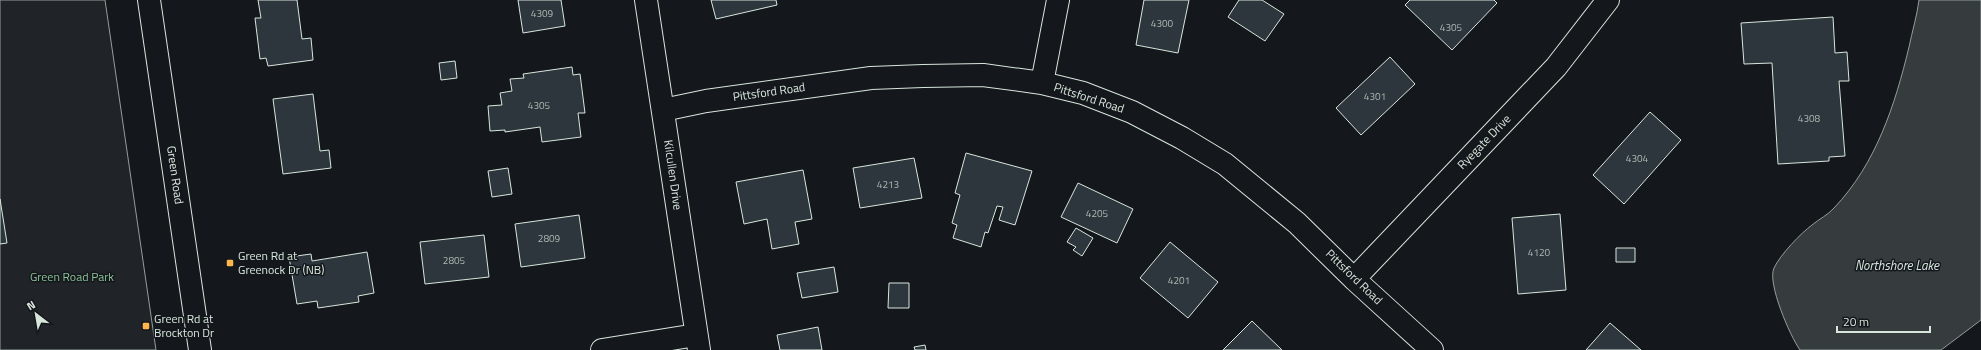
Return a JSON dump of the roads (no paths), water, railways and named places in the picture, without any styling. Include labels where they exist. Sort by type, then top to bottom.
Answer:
[{"type":"street","name":"Green Road","points":[[149,0],[200,350]]},
{"type":"street","name":"Kilcullen Drive","points":[[646,0],[697,343]]},
{"type":"street","points":[[1042,82],[1058,0]]},
{"type":"street","name":"Ryegate Drive","points":[[1354,279],[1556,67],[1608,0]]},
{"type":"street","name":"Pittsford Road","points":[[663,110],[706,101],[871,78],[983,75],[1042,82],[1083,93],[1132,112],[1182,138],[1225,164],[1297,223],[1354,279],[1432,350]]},
{"type":"street","points":[[602,350],[697,343]]},
{"type":"water","name":"Northshore Lake","points":[[1919,0],[1981,0],[1981,320],[1941,350],[1800,350],[1786,322],[1777,297],[1774,285],[1774,268],[1781,257],[1797,239],[1807,229],[1829,213],[1849,191],[1872,153],[1882,133],[1897,90],[1909,47]]},
{"type":"place","name":"Green Rd at Greenock Dr (NB)","points":[[230,263]]},
{"type":"place","name":"Green Rd at Brockton Dr","points":[[146,326]]},
{"type":"park label","name":"Green Road Park","points":[[72,277]]}]
